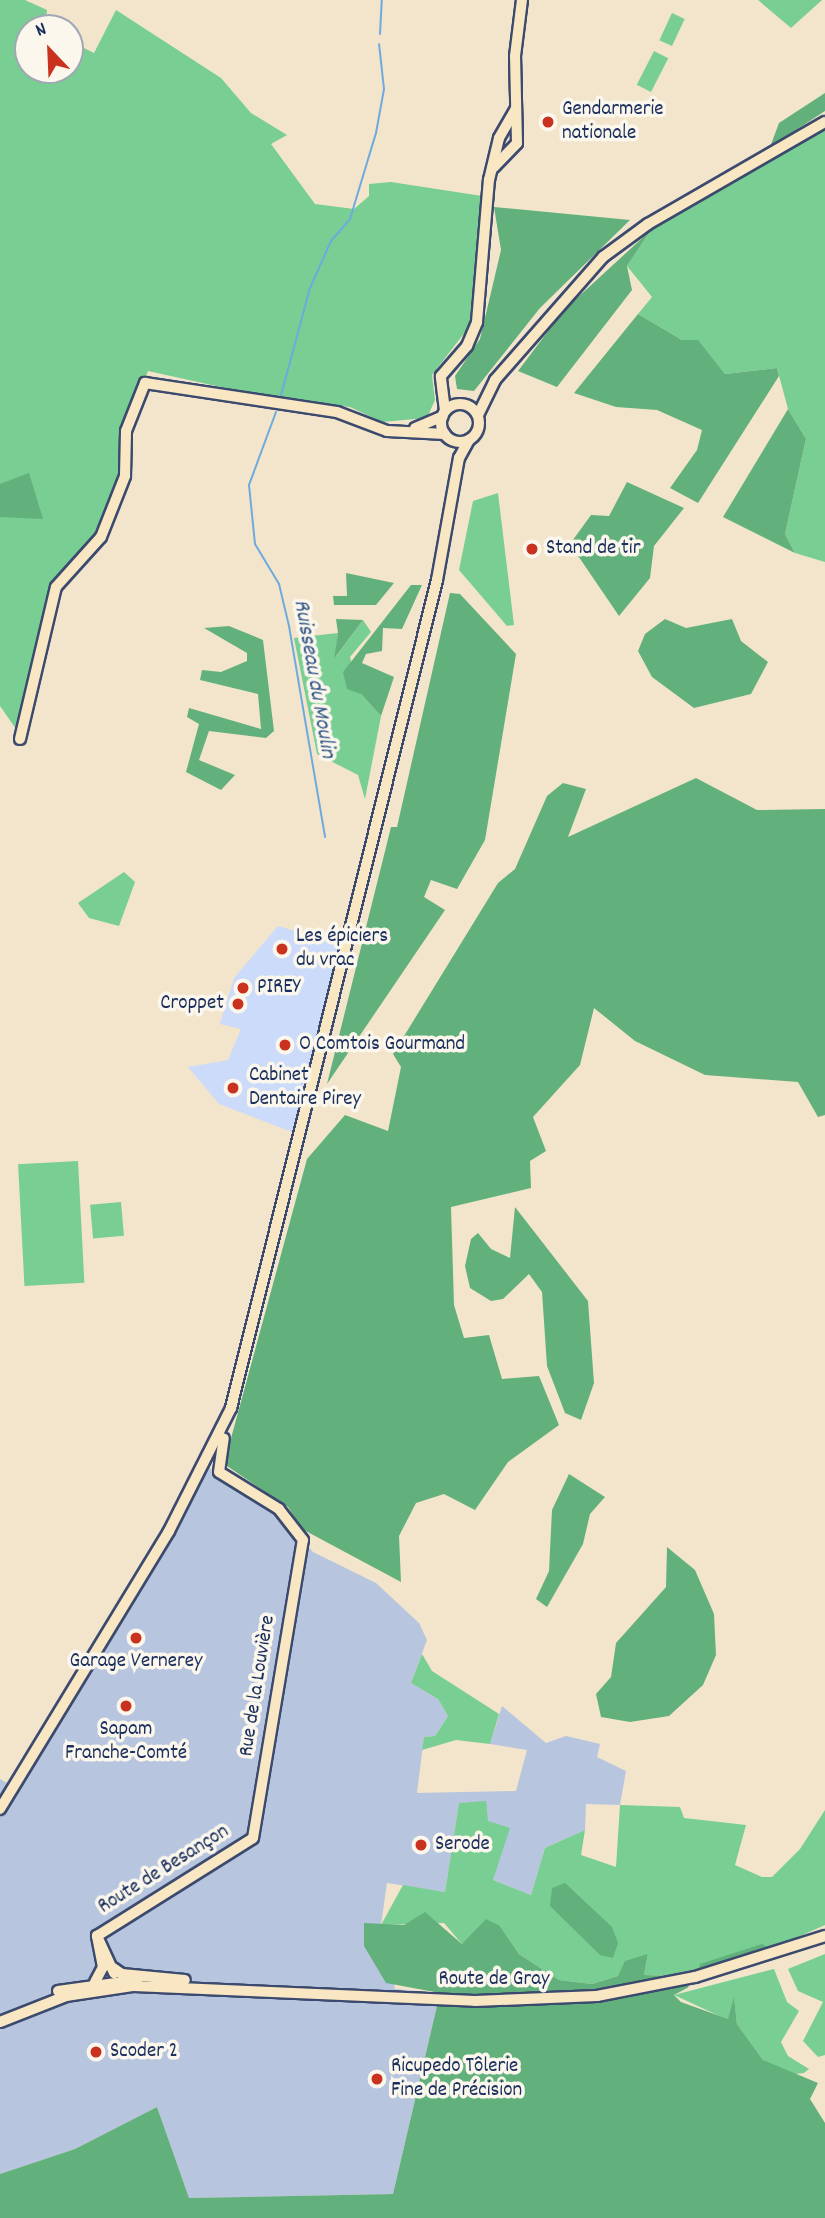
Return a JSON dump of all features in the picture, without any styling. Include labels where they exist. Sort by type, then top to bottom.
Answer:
[{"type":"main road","points":[[494,167],[510,151],[510,134],[516,109],[522,0]]},
{"type":"main road","points":[[398,432],[463,404],[495,380],[563,298],[616,247],[825,122]]},
{"type":"main road","points":[[454,479],[440,384],[477,322],[494,167],[499,145],[510,134]]},
{"type":"main road","points":[[499,145],[510,151]]},
{"type":"main road","points":[[446,370],[449,393],[478,415]]},
{"type":"main road","points":[[0,1809],[169,1531],[231,1408],[437,580],[454,479],[469,440],[478,428],[478,415],[495,380]]},
{"type":"main road","points":[[20,739],[56,587],[101,537],[125,476],[126,431],[145,383],[337,412],[398,432],[469,440]]},
{"type":"main road","name":"Rue de la Louvière","points":[[231,1408],[216,1467],[279,1509],[303,1540],[253,1838]]},
{"type":"main road","name":"Route de Besançon","points":[[97,1936],[253,1838]]},
{"type":"main road","name":"Route de Besançon","points":[[97,1936],[113,1968]]},
{"type":"main road","name":"Route de Besançon","points":[[95,1982],[103,1967],[97,1936]]},
{"type":"main road","name":"Route de Gray","points":[[0,2015],[95,1982],[537,2001],[631,1991],[717,1971],[825,1936]]},
{"type":"main road","points":[[717,1971],[825,1942]]},
{"type":"main road","points":[[109,1984],[113,1968],[122,1975],[210,1983]]},
{"type":"main road","name":"Route de Gray","points":[[0,2022],[109,1984],[210,1983],[238,1987]]},
{"type":"shaded area","points":[[278,926],[339,943],[292,1132],[219,1104],[188,1067],[228,1060],[241,1029],[220,1024],[234,978]]},
{"type":"shaded area","points":[[208,1467],[278,1515],[313,1552],[376,1583],[419,1623],[427,1640],[411,1683],[438,1699],[448,1716],[435,1736],[424,1737],[417,1793],[516,1791],[527,1750],[490,1744],[502,1706],[546,1743],[566,1736],[600,1744],[597,1757],[626,1771],[620,1805],[586,1804],[585,1830],[545,1848],[531,1895],[493,1880],[485,1802],[459,1803],[445,1892],[387,1883],[381,1925],[395,1989],[440,1993],[393,2194],[189,2198],[157,2107],[75,2149],[0,2174],[0,1779],[19,1790],[167,1548]]},
{"type":"green space","points":[[0,0],[25,0],[47,10],[47,14],[14,14],[14,84],[84,84],[84,48],[94,53],[116,10],[221,78],[251,113],[287,135],[271,144],[315,204],[354,209],[369,196],[369,184],[391,182],[482,196],[483,251],[472,323],[432,375],[435,400],[427,418],[382,422],[350,407],[271,398],[148,371],[124,426],[121,478],[102,529],[50,586],[16,729],[0,706]]},
{"type":"green space","points":[[758,0],[822,0],[791,28]]},
{"type":"green space","points":[[672,13],[685,19],[672,46],[659,40]]},
{"type":"green space","points":[[654,51],[668,58],[651,92],[637,85]]},
{"type":"green space","points":[[825,93],[825,111],[770,147],[779,123]]},
{"type":"green space","points":[[825,128],[825,562],[795,553],[785,534],[806,439],[788,409],[777,368],[725,374],[698,341],[682,340],[638,314],[652,297],[627,266],[651,230]]},
{"type":"green space","points":[[494,207],[630,220],[540,308],[474,391],[457,389],[455,376],[480,339],[501,250]]},
{"type":"green space","points":[[651,230],[627,266],[632,290],[557,387],[518,371],[564,310]]},
{"type":"green space","points":[[638,314],[682,340],[698,340],[725,374],[777,368],[779,376],[698,503],[670,488],[697,450],[702,430],[657,410],[616,407],[574,393]]},
{"type":"green space","points":[[788,409],[806,439],[785,534],[795,553],[723,517]]},
{"type":"green space","points":[[29,473],[43,519],[0,517],[0,484]]},
{"type":"green space","points":[[627,482],[684,508],[654,546],[650,578],[619,616],[570,544],[591,515],[609,516]]},
{"type":"green space","points":[[498,493],[514,625],[507,626],[459,570],[473,501]]},
{"type":"green space","points":[[346,573],[394,583],[376,605],[334,605],[333,596],[347,596]]},
{"type":"green space","points":[[411,585],[422,585],[402,629],[383,628],[382,651],[366,654],[362,663],[394,677],[381,716],[361,694],[347,689],[343,672]]},
{"type":"green space","points":[[450,593],[460,594],[516,654],[485,840],[457,889],[431,880],[424,897],[445,910],[327,1084],[391,827],[397,827]]},
{"type":"green space","points":[[336,619],[363,620],[334,659],[338,633]]},
{"type":"green space","points":[[665,619],[686,628],[732,619],[741,641],[768,662],[751,694],[694,708],[652,677],[638,651],[645,634]]},
{"type":"green space","points":[[363,620],[371,632],[350,657],[361,694],[381,716],[365,799],[358,775],[317,754],[294,638],[338,633],[335,658]]},
{"type":"green space","points":[[229,626],[263,640],[274,731],[266,738],[209,731],[199,760],[235,775],[221,790],[186,772],[199,724],[187,717],[189,708],[261,729],[258,694],[200,680],[202,670],[221,672],[247,661],[247,653],[204,628]]},
{"type":"green space","points":[[696,778],[757,810],[825,809],[825,1115],[818,1117],[798,1082],[705,1075],[635,1041],[594,1008],[580,1065],[533,1117],[546,1151],[530,1161],[531,1188],[451,1207],[454,1305],[464,1338],[489,1335],[502,1379],[539,1376],[559,1425],[508,1462],[475,1510],[444,1494],[416,1503],[399,1536],[401,1582],[302,1529],[288,1507],[224,1464],[307,1159],[345,1115],[388,1131],[401,1067],[393,1054],[498,883],[515,869],[547,796],[563,783],[586,789],[568,837]]},
{"type":"green space","points":[[124,872],[135,882],[119,926],[89,918],[78,903]]},
{"type":"green space","points":[[78,1161],[84,1283],[24,1286],[18,1164]]},
{"type":"green space","points":[[121,1202],[124,1236],[93,1239],[90,1205]]},
{"type":"green space","points":[[515,1207],[588,1301],[594,1383],[581,1420],[565,1413],[547,1366],[542,1292],[529,1274],[503,1299],[491,1301],[470,1288],[465,1266],[471,1239],[478,1233],[491,1249],[510,1258]]},
{"type":"green space","points":[[569,1474],[605,1497],[590,1514],[583,1544],[547,1607],[536,1599],[549,1571],[552,1510]]},
{"type":"green space","points":[[667,1547],[695,1570],[714,1614],[716,1655],[703,1685],[669,1716],[630,1722],[601,1717],[596,1694],[611,1677],[616,1643],[666,1587]]},
{"type":"green space","points":[[422,1654],[432,1671],[499,1714],[490,1744],[456,1740],[422,1750],[424,1737],[435,1736],[448,1716],[438,1699],[411,1683]]},
{"type":"green space","points":[[486,1801],[488,1821],[510,1828],[493,1880],[531,1895],[545,1848],[585,1830],[581,1855],[616,1867],[620,1805],[680,1807],[684,1818],[746,1825],[735,1865],[762,1877],[772,1877],[800,1849],[825,1810],[825,1925],[771,1949],[676,1976],[644,1975],[648,1954],[618,1976],[592,1984],[559,1980],[519,1954],[500,1926],[462,1944],[444,1923],[381,1925],[403,1885],[445,1892],[459,1803]]},
{"type":"green space","points":[[565,1883],[612,1927],[618,1943],[613,1958],[600,1955],[550,1906],[552,1888]]},
{"type":"green space","points":[[425,1912],[462,1944],[486,1919],[500,1926],[519,1954],[559,1980],[592,1984],[618,1976],[625,1961],[648,1954],[644,1975],[676,1976],[689,1987],[674,1995],[681,2002],[728,2019],[734,1997],[737,2024],[763,2060],[818,2083],[810,2099],[825,2123],[825,2218],[0,2218],[0,2174],[75,2149],[157,2107],[189,2198],[393,2194],[440,1993],[386,1983],[364,1946],[364,1923],[404,1925]]},
{"type":"green space","points":[[762,1944],[771,1949],[699,1970],[700,1964]]},
{"type":"green space","points":[[825,1954],[825,2055],[818,2057],[803,2041],[823,2002],[798,1991],[788,1969]]},
{"type":"green space","points":[[774,1969],[787,2002],[799,2011],[781,2042],[788,2056],[809,2069],[804,2073],[787,2075],[763,2060],[737,2024],[734,1999],[728,2020],[674,1995]]},
{"type":"waterway","name":"Ruisseau du Moulin","points":[[380,34],[382,0]]},
{"type":"waterway","name":"Ruisseau du Moulin","points":[[280,399],[310,288],[331,241],[350,219],[376,133],[384,89],[379,44]]},
{"type":"waterway","name":"Ruisseau du Moulin","points":[[276,412],[249,485],[255,544],[279,584],[289,626],[325,837]]},
{"type":"place","name":"Gendarmerie nationale","points":[[548,122]]},
{"type":"place","name":"Stand de tir","points":[[532,549]]},
{"type":"place","name":"Les épiciers du vrac","points":[[282,949]]},
{"type":"place","name":"PIREY","points":[[243,988]]},
{"type":"place","name":"Croppet","points":[[238,1004]]},
{"type":"place","name":"O Comtois Gourmand","points":[[285,1045]]},
{"type":"place","name":"Cabinet Dentaire Pirey","points":[[233,1088]]},
{"type":"place","name":"Garage Vernerey","points":[[136,1638]]},
{"type":"place","name":"Sapam Franche-Comté","points":[[126,1706]]},
{"type":"place","name":"Serode","points":[[421,1845]]},
{"type":"place","name":"Scoder 2","points":[[96,2052]]},
{"type":"place","name":"Ricupedo Tôlerie Fine de Précision","points":[[377,2079]]}]
